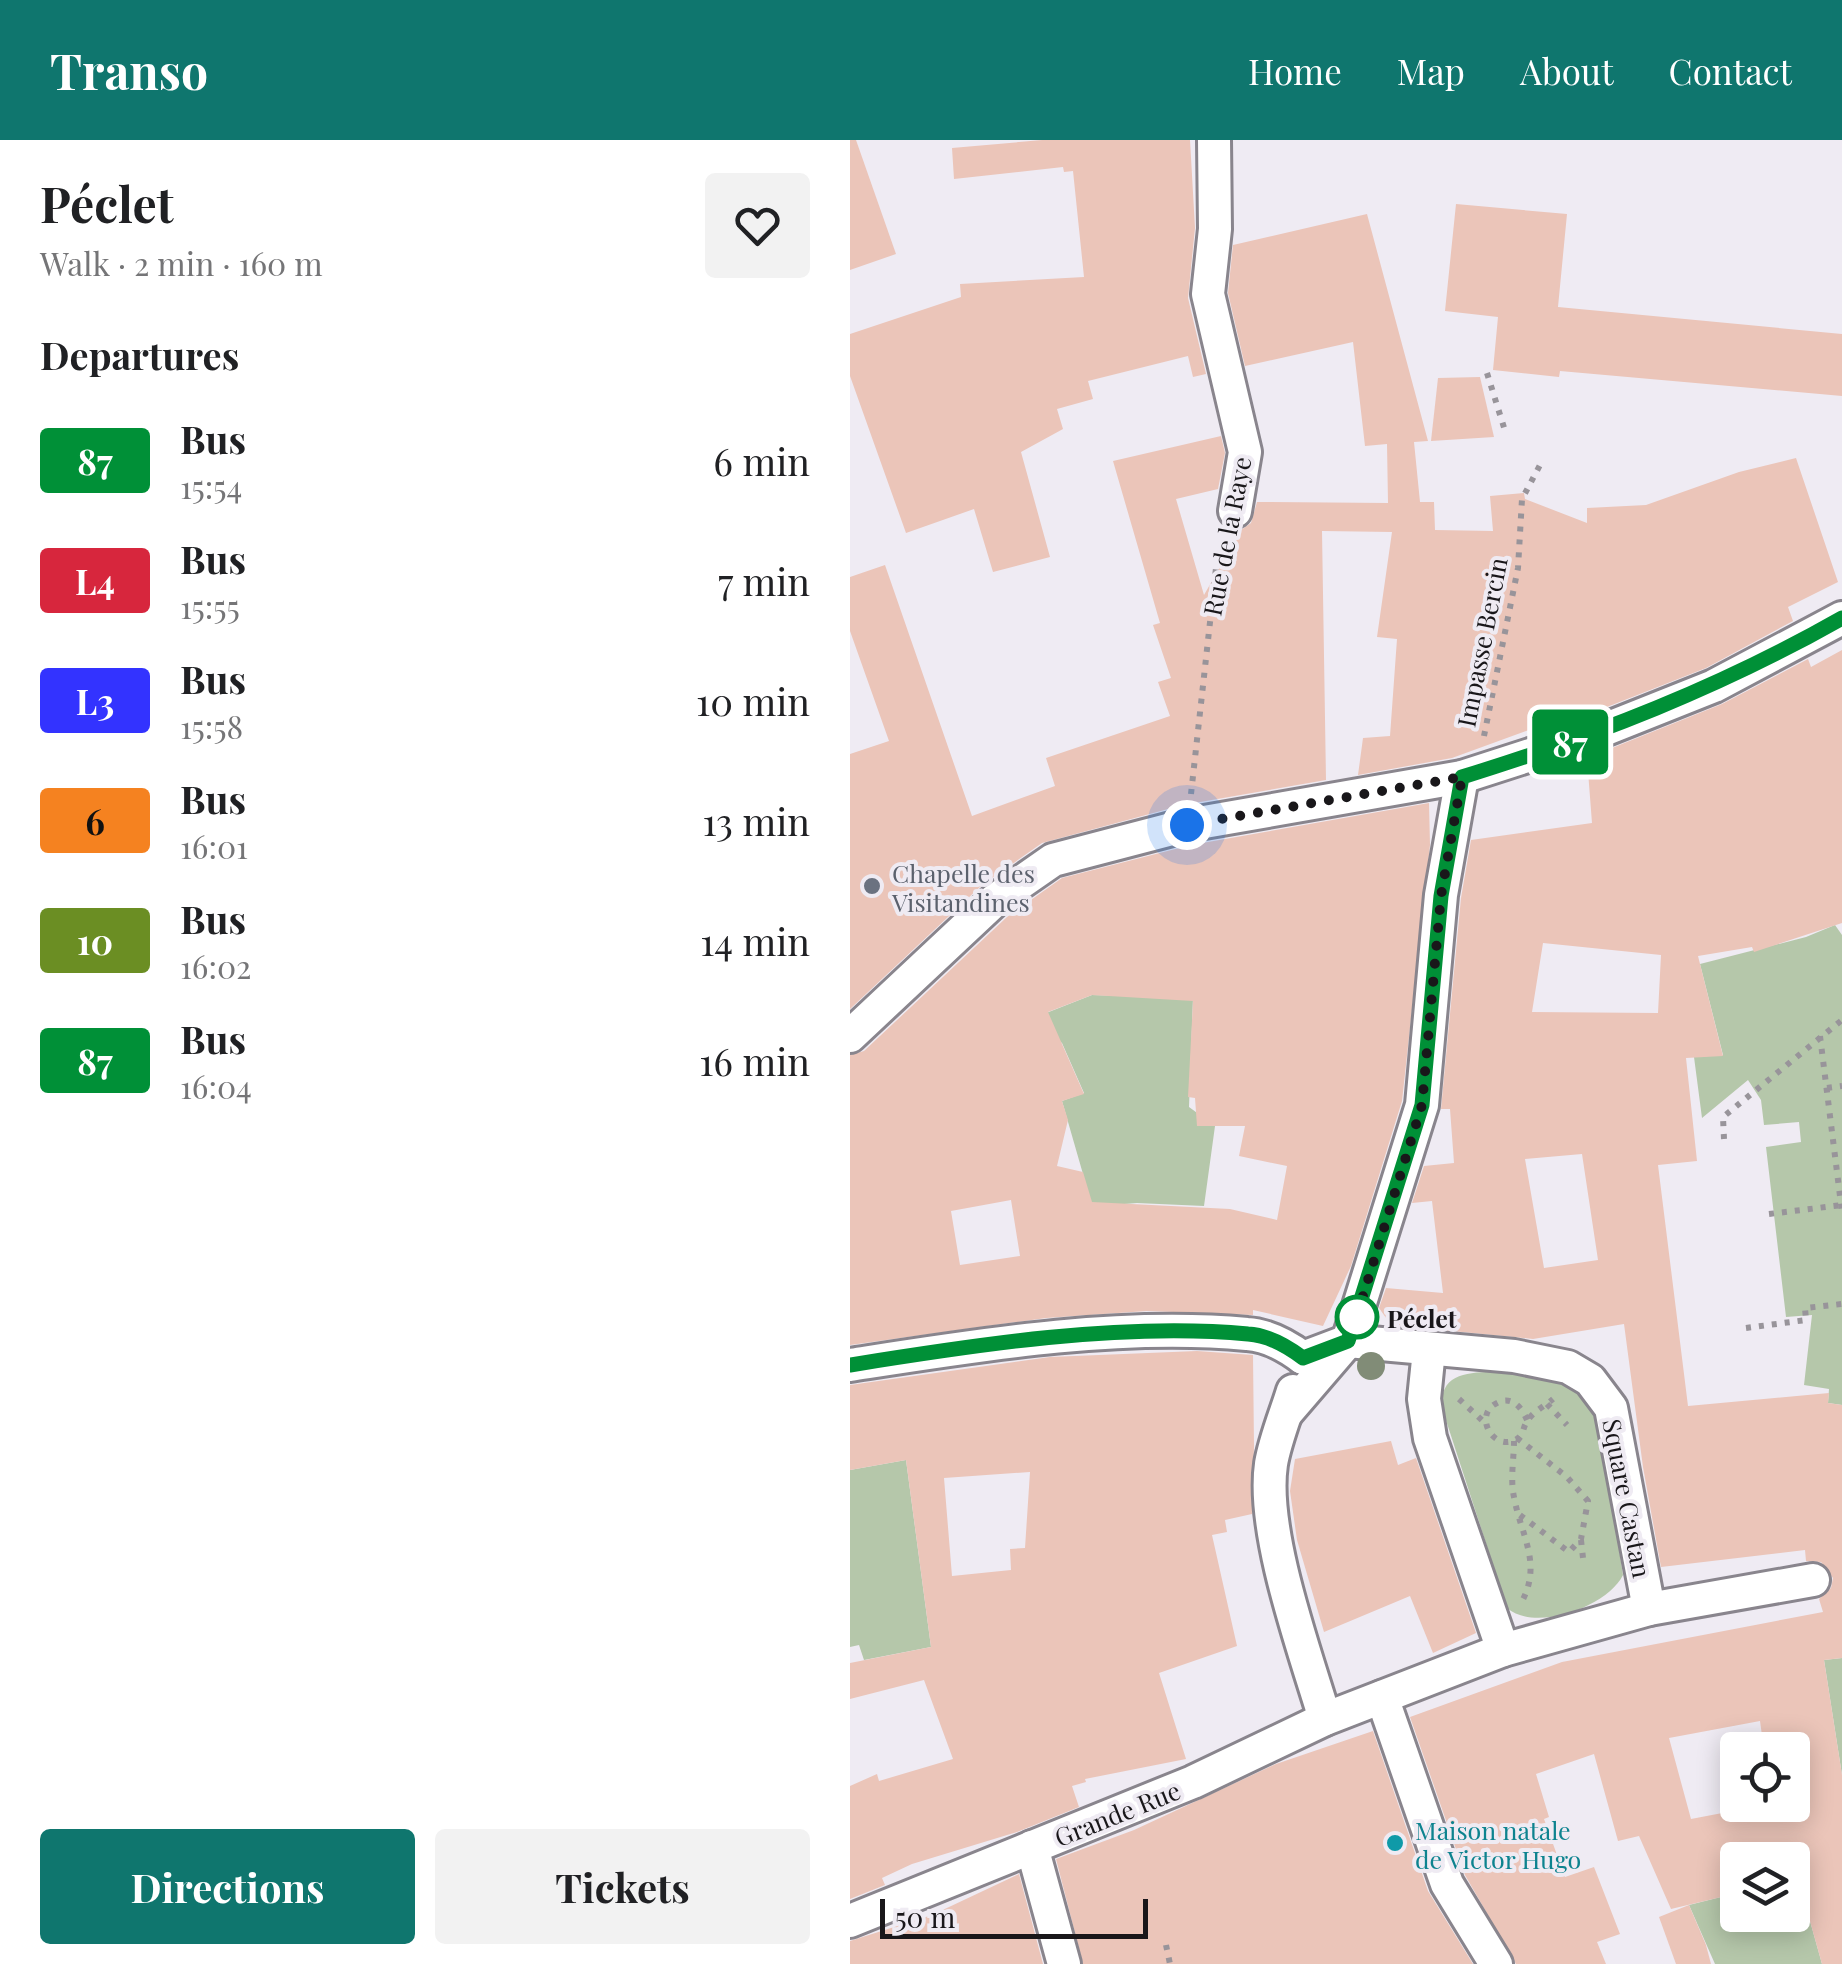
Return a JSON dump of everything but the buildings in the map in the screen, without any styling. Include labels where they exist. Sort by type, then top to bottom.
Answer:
[{"type":"street","name":"Rue de la Raye","points":[[1214,140],[1215,229],[1208,294],[1245,452],[1235,511]]},
{"type":"street","points":[[850,1036],[994,901],[1053,860],[1202,822],[1471,774],[1586,737],[1714,686],[1842,618]]},
{"type":"street","points":[[1287,1412],[1348,1341],[1422,1105],[1441,896],[1471,774]]},
{"type":"street","points":[[850,1365],[980,1346],[1122,1334],[1251,1334],[1303,1358],[1348,1341]]},
{"type":"street","name":"Square Castan","points":[[1348,1341],[1568,1367],[1603,1395],[1611,1408],[1649,1609]]},
{"type":"street","points":[[1428,1350],[1424,1400],[1430,1438],[1503,1650]]},
{"type":"street","points":[[1303,1358],[1271,1466],[1276,1532],[1325,1719]]},
{"type":"street","name":"Grande Rue","points":[[850,1921],[1193,1782],[1325,1719],[1503,1650],[1649,1609],[1826,1577]]},
{"type":"street","points":[[1382,1697],[1447,1884],[1496,1964]]},
{"type":"street","points":[[1032,1847],[1064,1964]]},
{"type":"path","points":[[1487,374],[1506,434]]},
{"type":"path","name":"Impasse Bercin","points":[[1471,774],[1518,568],[1522,499],[1540,465]]},
{"type":"path","name":"Rue de la Raye","points":[[1190,796],[1216,568],[1235,511]]},
{"type":"path","points":[[1724,1140],[1722,1117],[1842,1020]]},
{"type":"path","points":[[1769,1214],[1842,1207],[1820,1036]]},
{"type":"path","points":[[1827,1088],[1842,1086]]},
{"type":"path","points":[[1746,1328],[1806,1320],[1805,1308],[1842,1304]]},
{"type":"path","points":[[1503,1650],[1514,1613],[1531,1584],[1532,1552],[1513,1494],[1516,1440],[1527,1420],[1559,1394]]},
{"type":"path","points":[[1527,1420],[1522,1408],[1512,1401],[1498,1402],[1488,1410],[1485,1422],[1490,1434],[1501,1442],[1516,1440],[1567,1476],[1588,1500],[1581,1538],[1583,1558]]},
{"type":"path","points":[[1548,1404],[1566,1425]]},
{"type":"path","points":[[1518,1514],[1568,1552],[1581,1538]]},
{"type":"path","points":[[1166,1945],[1170,1964]]},
{"type":"green space","points":[[1835,925],[1842,935],[1842,1405],[1828,1403],[1829,1389],[1804,1385],[1812,1315],[1786,1317],[1766,1147],[1801,1142],[1799,1122],[1764,1125],[1761,1100],[1748,1080],[1702,1118],[1694,1057],[1723,1055],[1700,964],[1806,937]]},
{"type":"green space","points":[[1092,995],[1193,998],[1189,1107],[1215,1126],[1204,1206],[1137,1203],[1087,1207],[1083,1174],[1062,1101],[1084,1093],[1062,1043],[1031,1019]]},
{"type":"green space","points":[[1500,1372],[1561,1382],[1583,1398],[1600,1427],[1623,1575],[1603,1597],[1552,1617],[1520,1615],[1507,1608],[1442,1408],[1442,1396],[1452,1380],[1469,1374]]},
{"type":"green space","points":[[906,1460],[931,1647],[864,1660],[859,1645],[850,1647],[850,1470]]},
{"type":"green space","points":[[1842,1658],[1842,1775],[1824,1660]]},
{"type":"green space","points":[[1720,1897],[1720,1932],[1810,1932],[1810,1921],[1822,1964],[1715,1964],[1689,1905]]},
{"type":"bus line","name":"87","points":[[850,1365],[942,1350],[1122,1334],[1251,1334],[1288,1346],[1303,1358],[1348,1341],[1422,1105],[1441,896],[1462,777],[1586,737],[1714,686],[1842,618]]},
{"type":"place","name":"Chapelle des Visitandines","points":[[872,886]]},
{"type":"place","name":"Péclet","points":[[1357,1317]]},
{"type":"place","name":"Maison natale de Victor Hugo","points":[[1395,1843]]},
{"type":"route","points":[[1187,825],[1462,777],[1441,896],[1422,1105],[1355,1322],[1357,1317]]}]
